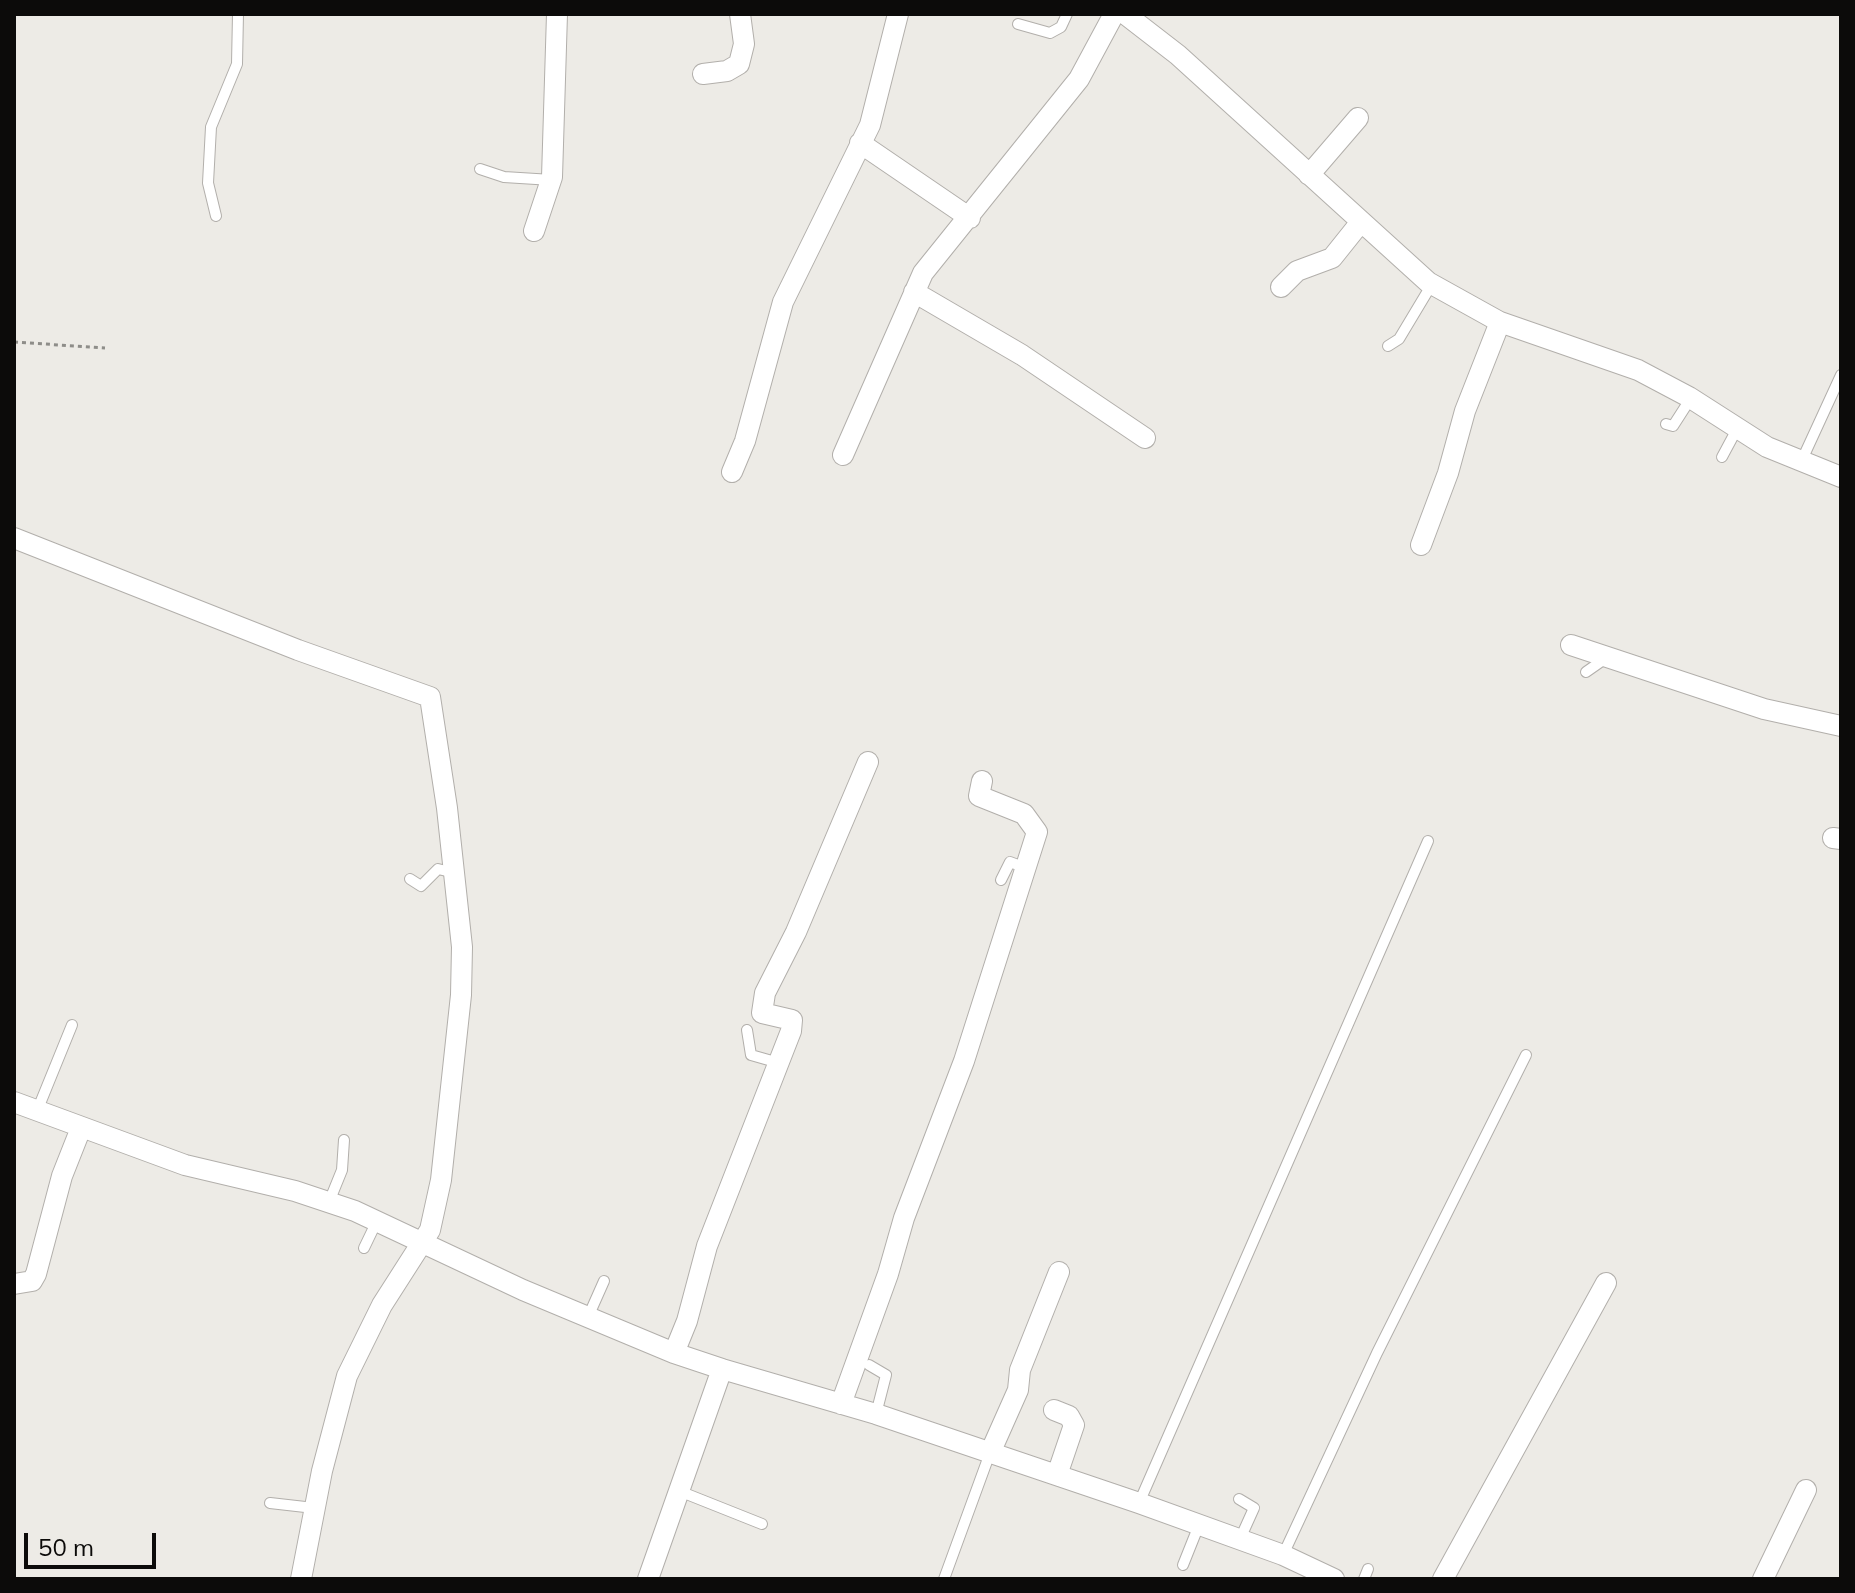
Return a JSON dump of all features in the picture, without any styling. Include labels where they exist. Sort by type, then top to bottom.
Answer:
[{"type":"street","points":[[534,231],[552,180],[557,14]]},
{"type":"street","points":[[703,74],[727,71],[739,64],[744,44],[740,14]]},
{"type":"street","points":[[732,472],[752,418],[783,302],[860,143],[880,94],[898,14]]},
{"type":"street","points":[[843,455],[929,264],[970,218],[1079,79],[1114,14]]},
{"type":"street","points":[[1125,14],[1178,55],[1360,223],[1432,284],[1500,322],[1638,370],[1691,398],[1737,429],[1801,462],[1841,477]]},
{"type":"street","points":[[1309,175],[1358,118]]},
{"type":"street","points":[[860,143],[970,218]]},
{"type":"street","points":[[1281,287],[1297,271],[1332,258],[1360,223]]},
{"type":"street","points":[[914,292],[1022,355],[1145,438]]},
{"type":"street","points":[[1421,545],[1448,473],[1465,411],[1500,322]]},
{"type":"street","points":[[14,538],[298,650],[430,695],[462,947],[461,995],[437,1211],[422,1242],[382,1305],[347,1376],[314,1508],[301,1579]]},
{"type":"street","points":[[1571,645],[1764,709],[1841,726]]},
{"type":"street","points":[[674,1353],[687,1321],[707,1246],[792,1022],[787,1017],[763,1015],[765,993],[796,932],[868,762]]},
{"type":"street","points":[[841,1404],[888,1274],[904,1218],[964,1061],[1036,828],[1024,814],[979,796],[982,781]]},
{"type":"street","points":[[14,1102],[185,1165],[329,1202],[674,1353],[876,1414],[1139,1503],[1283,1555],[1334,1579]]},
{"type":"street","points":[[14,1284],[32,1281],[36,1274],[62,1176],[81,1128]]},
{"type":"street","points":[[990,1453],[1018,1390],[1020,1370],[1059,1272]]},
{"type":"street","points":[[1443,1579],[1606,1283]]},
{"type":"street","points":[[648,1579],[722,1369]]},
{"type":"street","points":[[1054,1410],[1069,1416],[1074,1425],[1057,1475]]},
{"type":"street","points":[[1763,1579],[1806,1490]]},
{"type":"lane","points":[[216,216],[208,169],[211,122],[237,64],[238,14]]},
{"type":"lane","points":[[1018,24],[1050,33],[1061,27],[1067,14]]},
{"type":"lane","points":[[480,169],[504,177],[552,180]]},
{"type":"lane","points":[[1388,346],[1399,339],[1432,284]]},
{"type":"lane","points":[[1801,462],[1841,375]]},
{"type":"lane","points":[[1666,424],[1673,426],[1691,398]]},
{"type":"lane","points":[[1722,457],[1737,429]]},
{"type":"lane","points":[[1586,672],[1607,657]]},
{"type":"lane","points":[[1139,1503],[1428,841]]},
{"type":"lane","points":[[1001,880],[1010,862],[1026,868]]},
{"type":"lane","points":[[410,879],[421,886],[438,869],[455,873]]},
{"type":"lane","points":[[37,1111],[72,1025]]},
{"type":"lane","points":[[747,1030],[751,1055],[779,1063]]},
{"type":"lane","points":[[1283,1555],[1377,1353],[1526,1055]]},
{"type":"lane","points":[[329,1202],[342,1170],[344,1140]]},
{"type":"lane","points":[[364,1248],[377,1221]]},
{"type":"lane","points":[[588,1317],[604,1281]]},
{"type":"lane","points":[[869,1365],[886,1375],[876,1414]]},
{"type":"lane","points":[[944,1579],[990,1453]]},
{"type":"lane","points":[[679,1491],[762,1524]]},
{"type":"lane","points":[[1239,1499],[1254,1508],[1240,1539]]},
{"type":"lane","points":[[270,1503],[314,1508]]},
{"type":"lane","points":[[1183,1565],[1199,1525]]},
{"type":"path","points":[[14,342],[105,348]]}]
